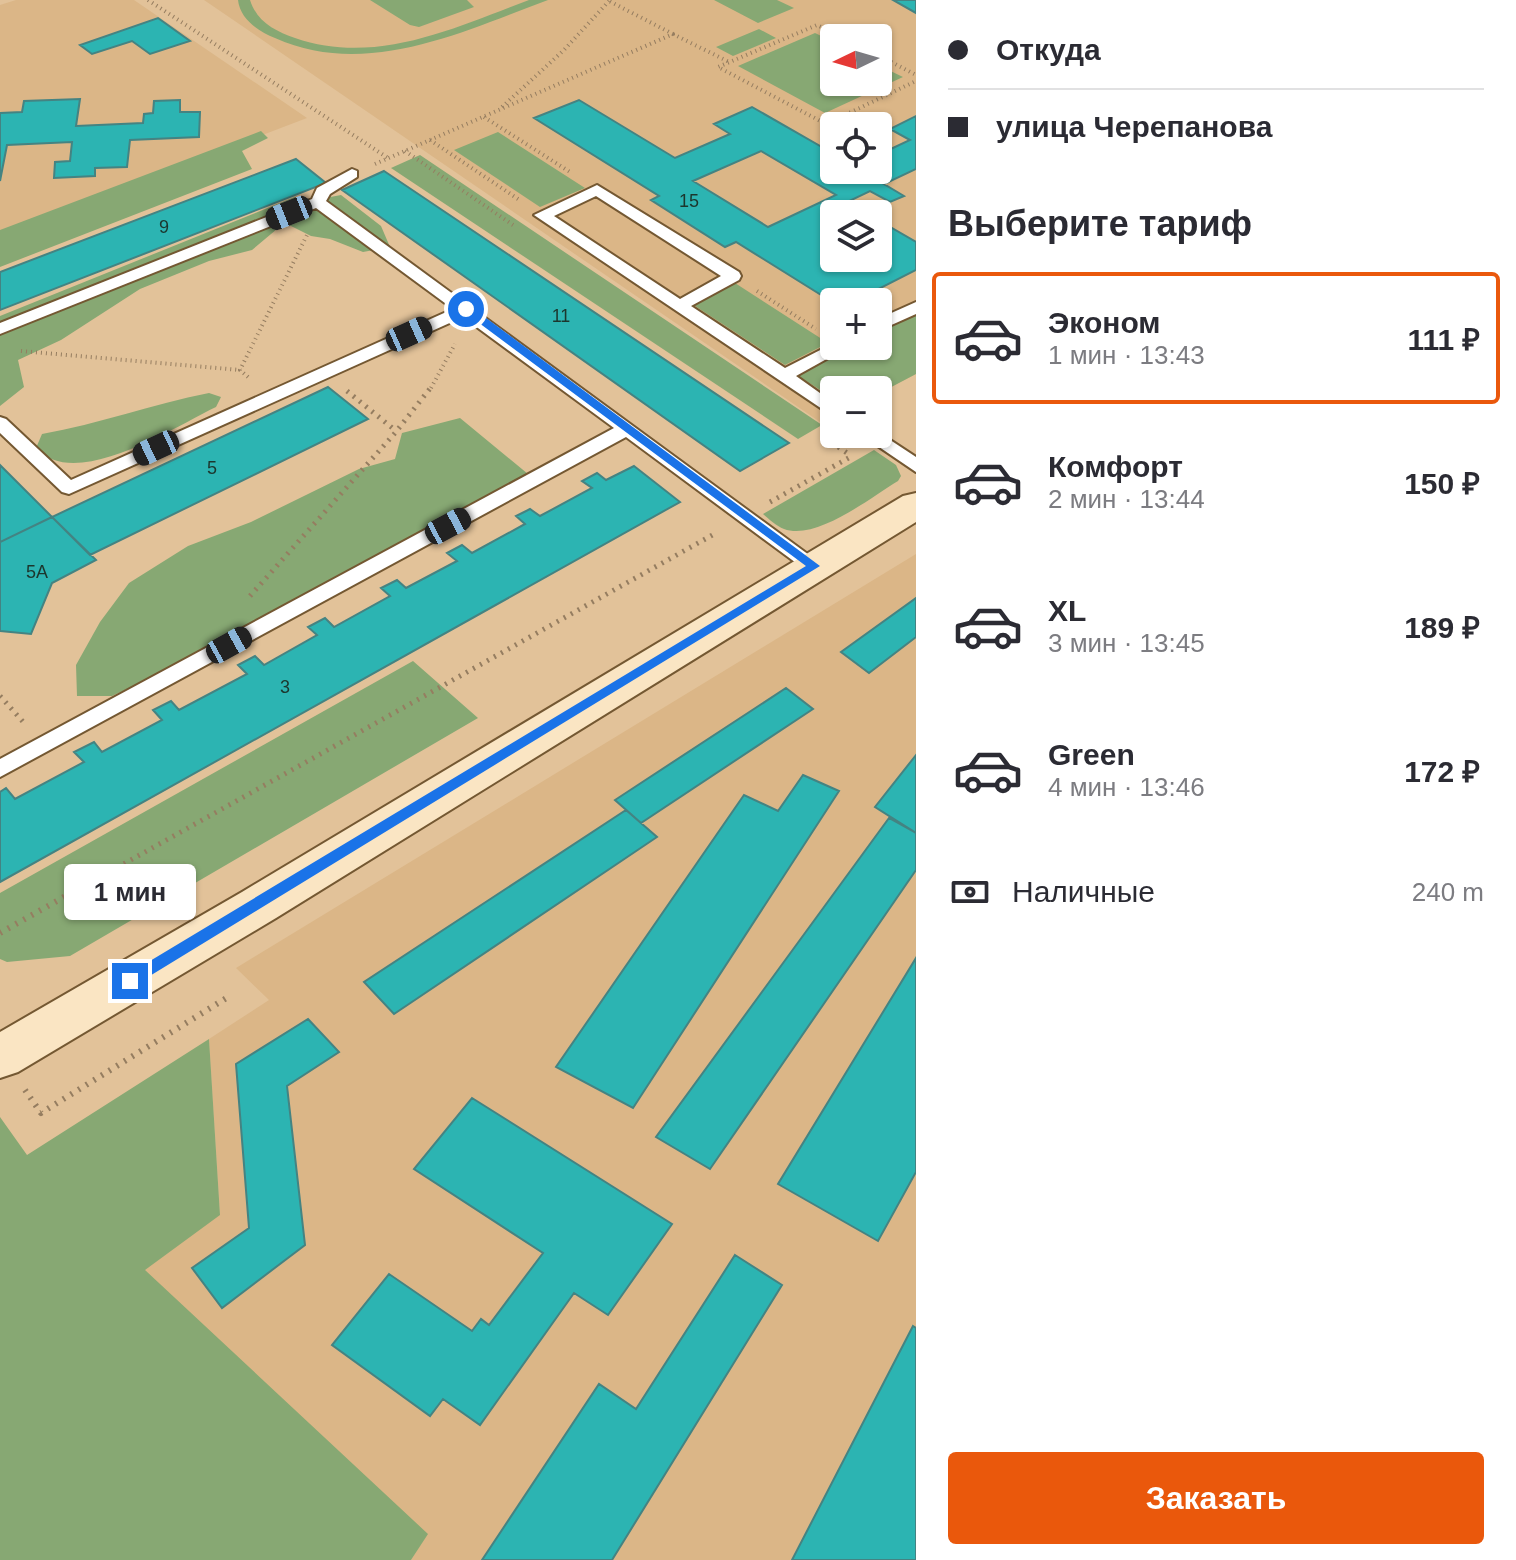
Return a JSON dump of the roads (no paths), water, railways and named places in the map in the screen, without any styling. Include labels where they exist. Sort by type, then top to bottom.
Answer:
[{"type":"main road","points":[[1,1057],[259,905],[916,505]]},
{"type":"lane","points":[[0,329],[318,202],[323,191],[352,174]]},
{"type":"lane","points":[[681,305],[733,276],[597,190],[542,215],[681,305],[820,401]]},
{"type":"lane","points":[[318,202],[814,566]]},
{"type":"lane","points":[[892,319],[916,307]]},
{"type":"lane","points":[[0,423],[69,488],[466,309]]},
{"type":"lane","points":[[784,375],[820,357]]},
{"type":"lane","points":[[0,769],[627,429]]},
{"type":"lane","points":[[889,448],[916,466]]}]
